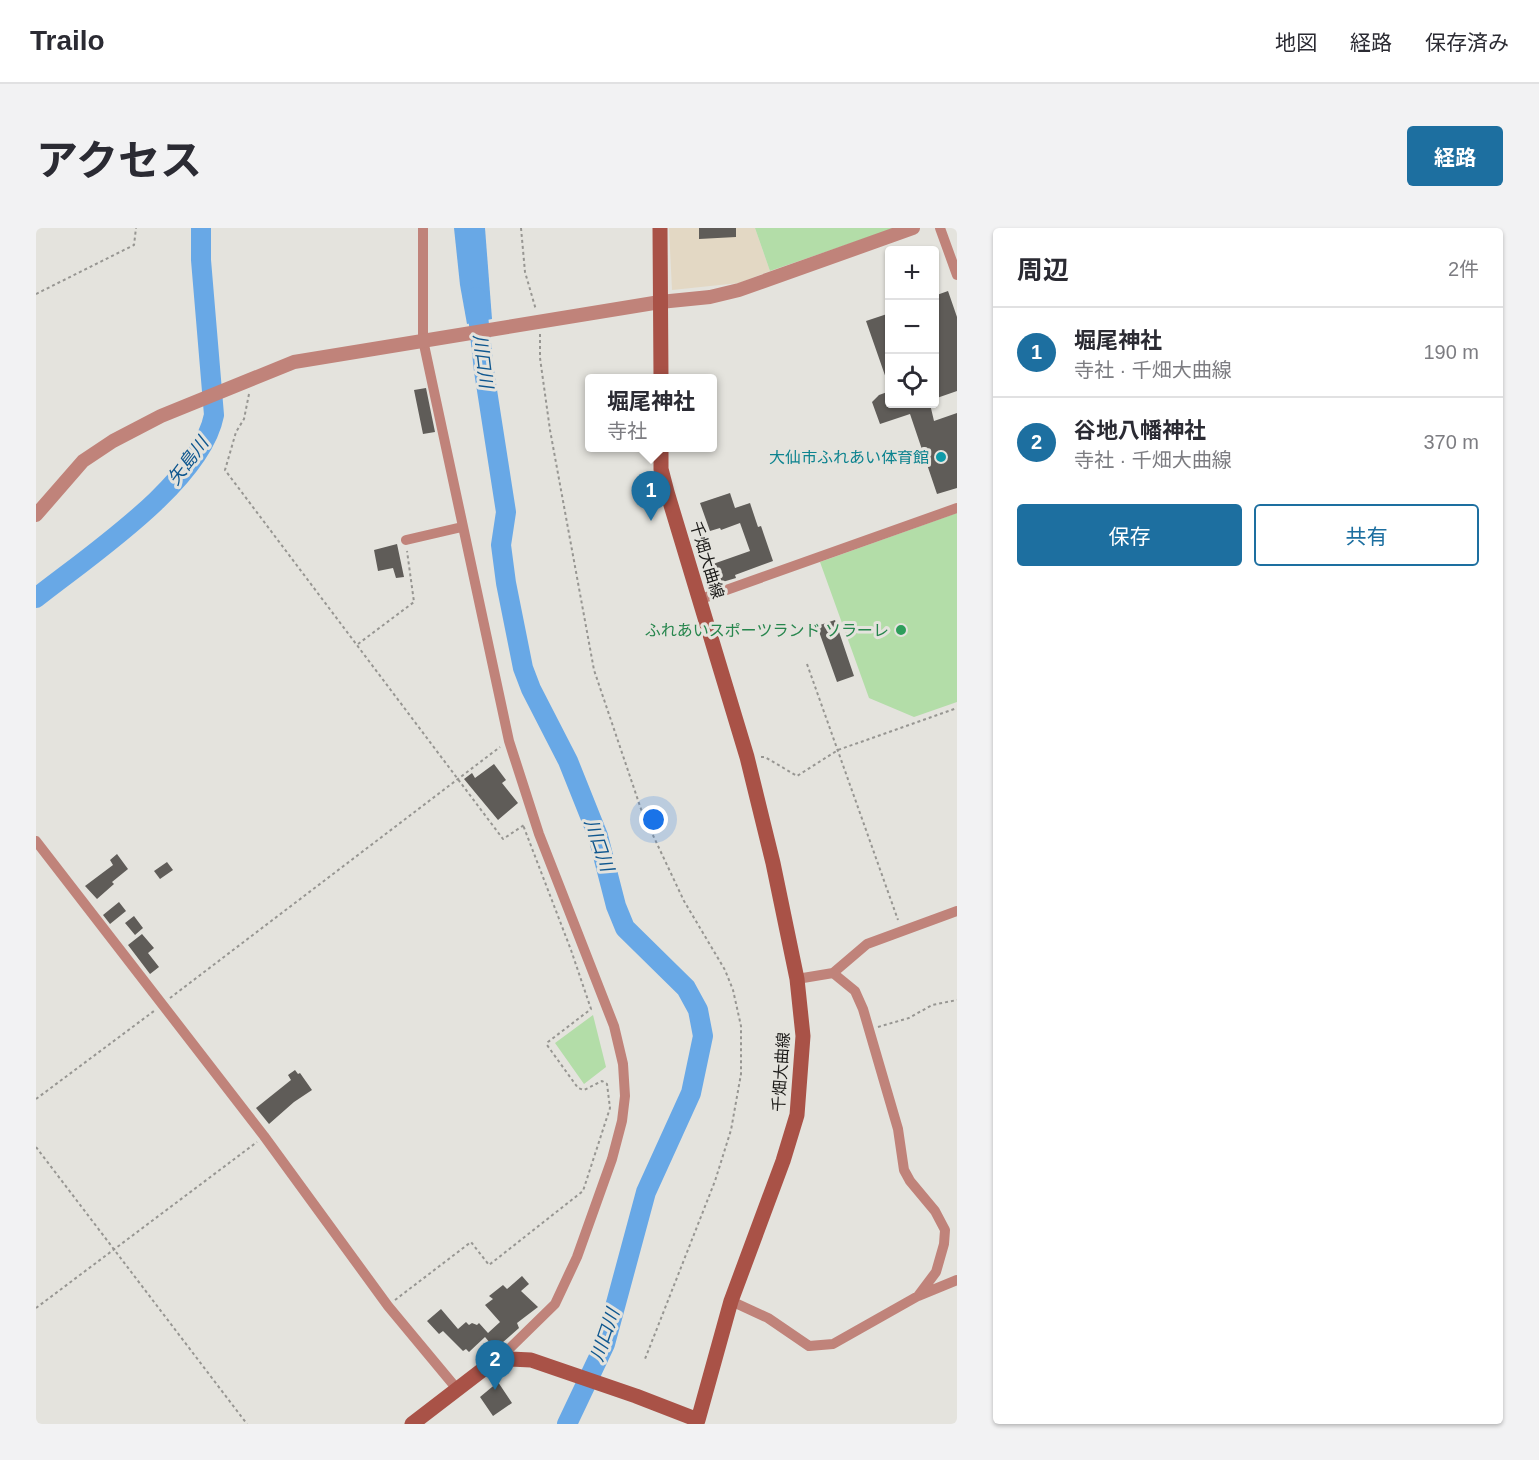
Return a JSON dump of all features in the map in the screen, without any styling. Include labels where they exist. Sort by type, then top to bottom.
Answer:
[{"type":"main road","points":[[660,228],[661,374]]},
{"type":"main road","name":"千畑大曲線","points":[[412,1424],[481,1371],[494,1364],[505,1361],[531,1360],[636,1396],[698,1422],[731,1301],[783,1161],[797,1115],[802,1067],[802,1036],[797,979],[773,863],[747,757],[667,492],[661,469],[661,452]]},
{"type":"street","points":[[423,228],[429,339],[462,526],[509,741],[535,821],[614,1026],[622,1064],[625,1096],[622,1121],[612,1159],[577,1257],[555,1304],[507,1351],[505,1361]]},
{"type":"street","points":[[36,515],[83,462],[112,441],[183,407],[294,362],[660,302],[710,297],[739,290],[913,228]]},
{"type":"street","points":[[940,228],[957,275]]},
{"type":"street","points":[[701,599],[957,508]]},
{"type":"street","points":[[406,540],[462,526]]},
{"type":"street","points":[[36,841],[264,1137],[388,1306],[457,1389]]},
{"type":"street","points":[[797,979],[833,973],[867,944],[957,911]]},
{"type":"street","points":[[833,973],[855,991],[863,1009],[898,1129],[904,1170],[910,1181],[935,1211],[945,1230],[944,1244],[936,1272],[918,1296]]},
{"type":"street","points":[[731,1301],[768,1318],[809,1346],[832,1344],[918,1296],[957,1280]]},
{"type":"path","points":[[36,294],[134,244],[136,228]]},
{"type":"path","points":[[521,228],[525,273],[535,322],[550,430],[594,670],[642,812],[684,902],[725,970],[733,990],[741,1026],[741,1074],[731,1130],[715,1181],[645,1359]]},
{"type":"path","points":[[250,380],[244,419],[236,432],[225,470],[504,839],[523,825],[535,821]]},
{"type":"path","points":[[357,645],[414,602],[406,540]]},
{"type":"path","points":[[807,664],[902,932]]},
{"type":"path","points":[[747,757],[765,757],[797,776],[838,750],[957,708]]},
{"type":"path","points":[[36,1099],[509,741]]},
{"type":"path","points":[[388,1306],[471,1242],[489,1265],[582,1191],[610,1108],[607,1084],[602,1081],[584,1090],[578,1088],[547,1045],[548,1041],[591,1009],[523,825]]},
{"type":"path","points":[[869,1030],[909,1018],[932,1005],[957,1000]]},
{"type":"path","points":[[36,1308],[264,1137]]},
{"type":"path","points":[[36,1147],[247,1424]]},
{"type":"shaded area","points":[[669,228],[755,228],[770,271],[739,283],[672,290]]},
{"type":"green space","points":[[755,228],[895,228],[770,271]]},
{"type":"green space","name":"ふれあいスポーツランド ソラーレ","points":[[957,513],[957,702],[914,717],[869,698],[820,562]]},
{"type":"green space","points":[[593,1015],[606,1067],[584,1084],[555,1043]]},
{"type":"water","points":[[454,228],[485,228],[492,319],[467,324]]},
{"type":"building","points":[[699,228],[736,228],[736,237],[699,239]]},
{"type":"building","points":[[948,291],[957,317],[957,391],[939,397],[939,300],[939,294]]},
{"type":"building","points":[[885,315],[885,375],[866,321]]},
{"type":"building","points":[[426,388],[435,432],[423,434],[414,390]]},
{"type":"building","name":"大仙市ふれあい体育館","points":[[885,393],[885,408],[931,408],[934,421],[957,413],[957,488],[937,494],[910,414],[880,424],[872,402]]},
{"type":"building","points":[[730,493],[735,508],[750,503],[773,561],[719,583],[713,564],[750,551],[740,523],[721,530],[720,528],[710,531],[700,503]]},
{"type":"building","points":[[397,544],[404,577],[396,578],[393,568],[378,571],[374,550]]},
{"type":"building","points":[[835,620],[854,676],[837,682],[817,626]]},
{"type":"building","points":[[494,764],[506,780],[502,783],[518,803],[498,820],[464,779],[472,773],[475,778]]},
{"type":"building","points":[[117,854],[128,869],[97,899],[85,886],[113,865],[110,860]]},
{"type":"building","points":[[167,862],[173,870],[160,879],[154,871]]},
{"type":"building","points":[[119,902],[126,911],[110,924],[103,915]]},
{"type":"building","points":[[134,916],[143,928],[135,935],[125,923]]},
{"type":"building","points":[[142,934],[154,948],[148,953],[159,967],[150,974],[128,945]]},
{"type":"building","points":[[295,1070],[298,1074],[300,1073],[312,1090],[269,1124],[256,1108],[291,1080],[288,1075]]},
{"type":"building","points":[[522,1276],[529,1284],[521,1291],[538,1307],[517,1323],[519,1328],[495,1349],[485,1337],[469,1352],[466,1349],[463,1351],[443,1331],[439,1334],[427,1321],[441,1309],[458,1329],[466,1322],[469,1325],[479,1323],[488,1333],[500,1322],[485,1305],[493,1299],[489,1296],[503,1285],[507,1289]]},
{"type":"building","points":[[498,1382],[512,1403],[493,1416],[480,1397]]},
{"type":"waterway","name":"矢島川","points":[[36,598],[140,516],[188,466],[205,440],[214,415],[201,260],[201,228]]},
{"type":"waterway","name":"川口川","points":[[476,297],[484,371],[506,512],[501,545],[523,668],[531,689],[568,761],[598,836],[616,906],[625,928],[686,988],[698,1010],[703,1036],[691,1093],[646,1192],[605,1344],[567,1424]]},
{"type":"place","name":"大仙市ふれあい体育館","points":[[941,457]]},
{"type":"place","name":"堀尾神社","points":[[651,521]]},
{"type":"place","name":"ふれあいスポーツランド ソラーレ","points":[[901,630]]},
{"type":"place","name":"谷地八幡神社","points":[[495,1390]]}]
